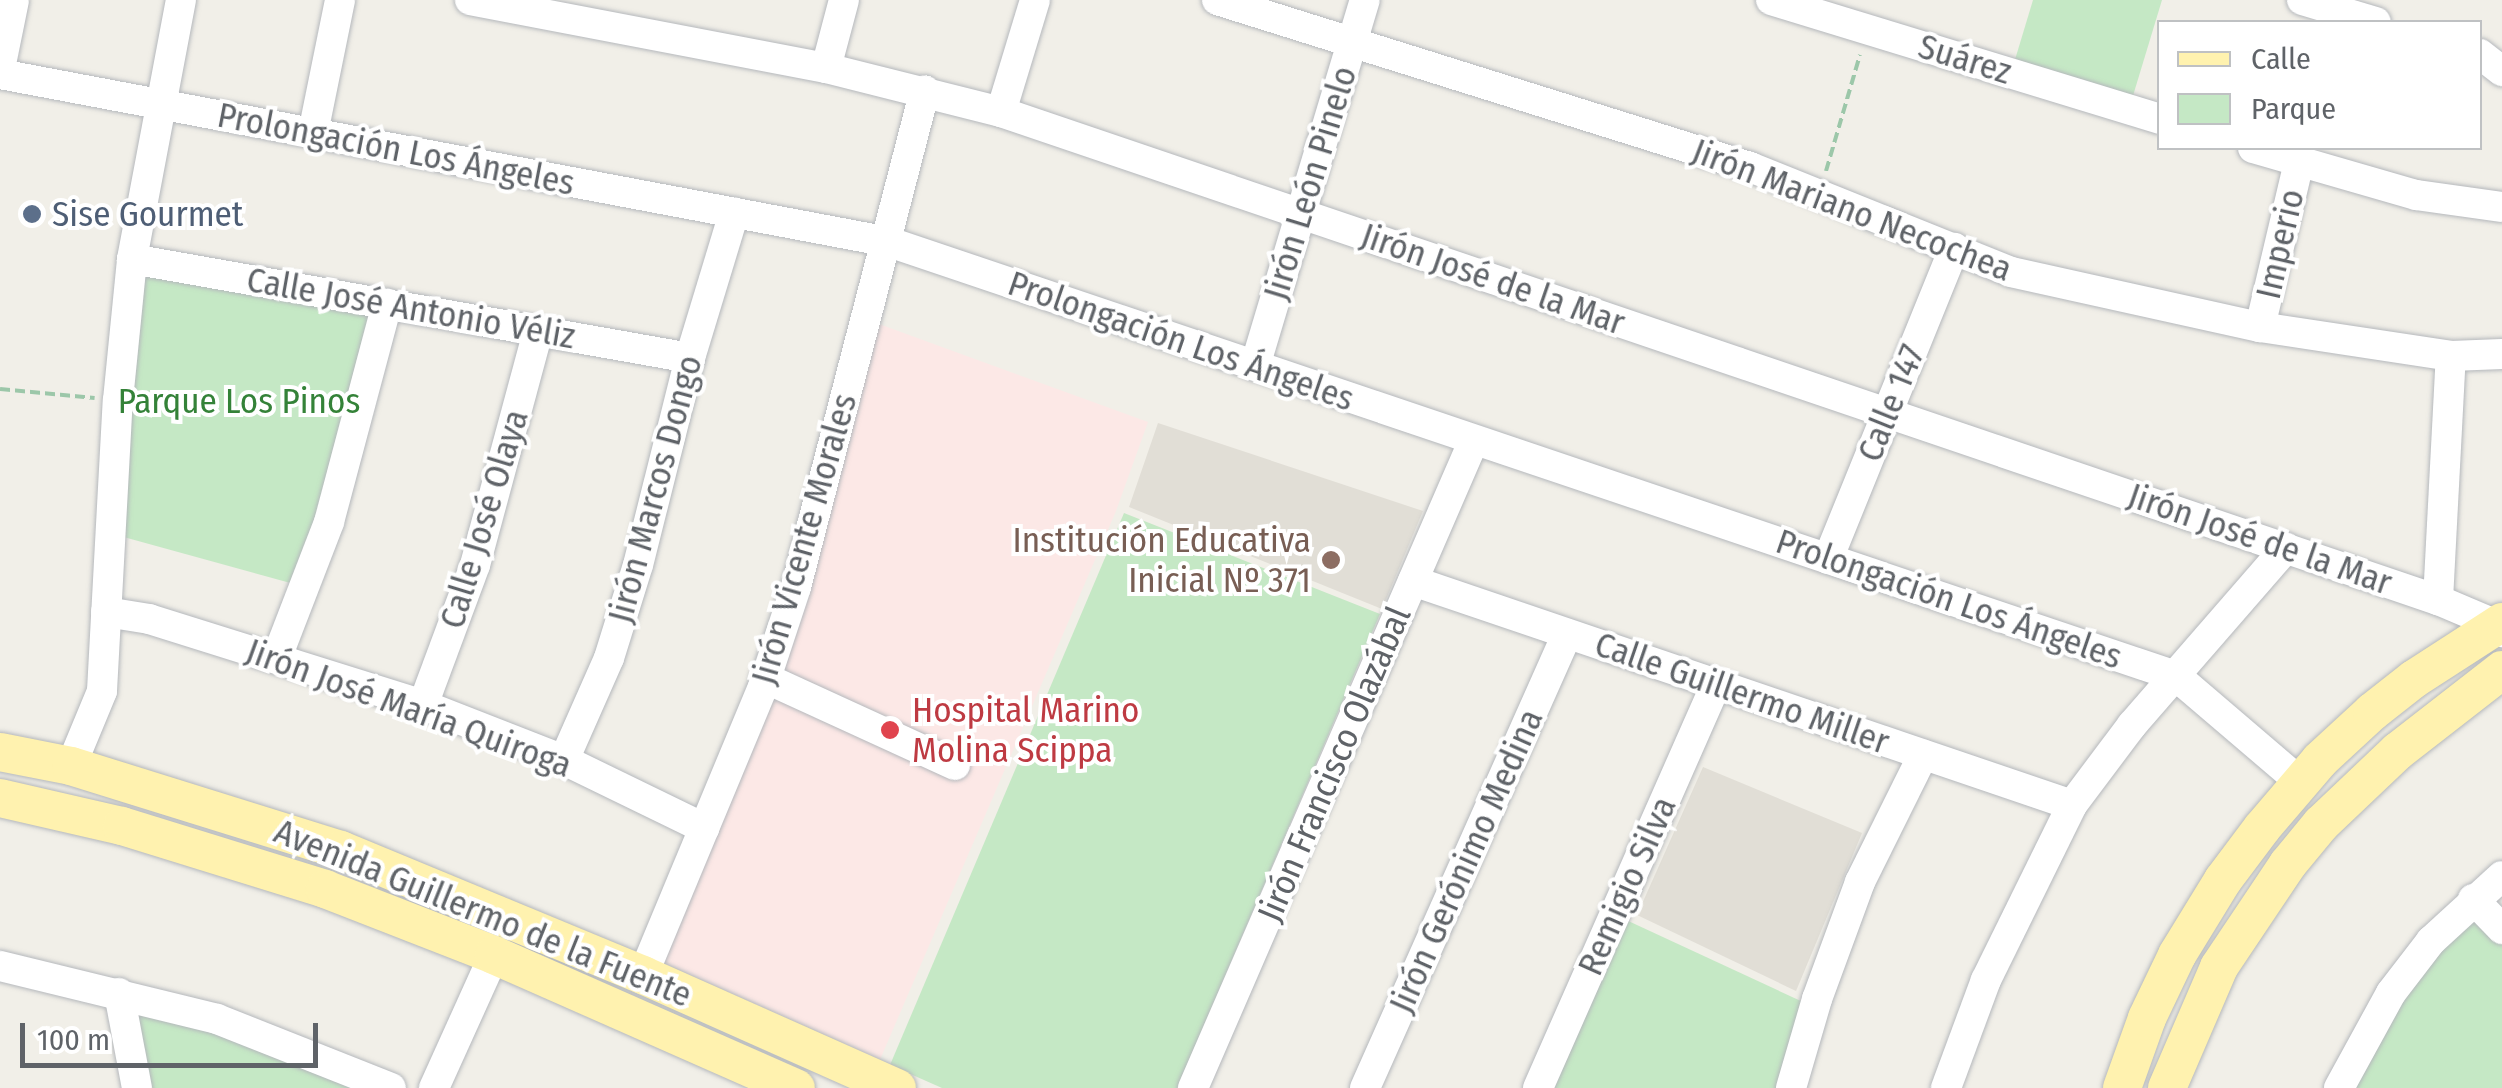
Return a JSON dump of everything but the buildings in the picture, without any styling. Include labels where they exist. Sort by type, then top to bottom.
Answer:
[{"type":"main road","points":[[2122,1088],[2147,1018],[2178,955],[2223,880],[2300,782],[2414,678],[2500,626]]},
{"type":"main road","points":[[2167,1088],[2220,967],[2288,864],[2321,824],[2398,750],[2502,670]]},
{"type":"main road","name":"Avenida Guillermo de la Fuente","points":[[0,752],[71,766],[341,850],[642,975],[897,1088]]},
{"type":"main road","points":[[122,826],[134,808],[132,785]]},
{"type":"main road","name":"Avenida Guillermo de la Fuente","points":[[0,798],[122,826],[325,889],[494,955],[796,1088]]},
{"type":"main road","points":[[177,842],[175,822],[188,802]]},
{"type":"street","points":[[0,72],[14,0]]},
{"type":"street","points":[[71,766],[102,692],[118,400],[132,259],[182,0]]},
{"type":"street","points":[[313,133],[340,0]]},
{"type":"street","name":"Jirón José de la Mar","points":[[470,0],[826,68],[1001,112],[2438,600],[2500,626]]},
{"type":"street","points":[[826,68],[844,0]]},
{"type":"street","points":[[1001,112],[1035,0]]},
{"type":"street","name":"Jirón Mariano Necochea","points":[[1217,0],[1750,167],[2011,272],[2260,327],[2451,356],[2502,354]]},
{"type":"street","name":"Jirón León Pinelo","points":[[1254,366],[1365,0]]},
{"type":"street","name":"Suárez","points":[[1771,0],[2157,118]]},
{"type":"street","points":[[2302,0],[2369,20]]},
{"type":"street","name":"Prolongación Los Ángeles","points":[[0,72],[888,242],[2176,676],[2300,782]]},
{"type":"street","name":"Jirón Vicente Morales","points":[[642,975],[766,678],[796,587],[925,90]]},
{"type":"street","points":[[2260,150],[2416,195],[2502,207]]},
{"type":"street","name":"Imperio","points":[[2260,327],[2299,162]]},
{"type":"street","name":"Jirón Marcos Dongo","points":[[564,760],[615,639],[690,358],[734,213]]},
{"type":"street","name":"Calle 147","points":[[1828,559],[1954,248]]},
{"type":"street","name":"Calle José Antonio Véliz","points":[[132,259],[690,358]]},
{"type":"street","points":[[277,657],[329,522],[388,304]]},
{"type":"street","name":"Calle José Olaya","points":[[423,705],[475,564],[538,331]]},
{"type":"street","points":[[2438,600],[2451,356]]},
{"type":"street","name":"Jirón Francisco Olazábal","points":[[1193,1088],[1474,440]]},
{"type":"street","points":[[1946,1088],[1986,980],[2072,806],[2106,757],[2286,548]]},
{"type":"street","name":"Calle Guillermo Miller","points":[[1413,582],[2072,806]]},
{"type":"street","name":"Jirón José María Quiroga","points":[[106,612],[148,619],[423,705],[564,760],[704,828]]},
{"type":"street","name":"Jirón Gerónimo Medina","points":[[1365,1088],[1568,634]]},
{"type":"street","points":[[766,678],[955,765]]},
{"type":"street","name":"Remigio Silva","points":[[1538,1088],[1716,684]]},
{"type":"street","points":[[1791,1088],[1817,999],[1860,882],[1924,755]]},
{"type":"street","points":[[2339,1088],[2391,993],[2431,941],[2502,876]]},
{"type":"street","points":[[2473,900],[2502,929]]},
{"type":"street","points":[[434,1088],[494,955]]},
{"type":"street","points":[[0,966],[217,1019],[391,1088]]},
{"type":"street","points":[[118,993],[136,1088]]},
{"type":"path","points":[[1820,194],[1867,30]]},
{"type":"path","points":[[0,389],[178,404]]},
{"type":"shaded area","name":"Hospital Marino Molina Scippa","points":[[879,324],[1148,422],[1116,511],[879,1062],[658,967]]},
{"type":"shaded area","name":"Institución Educativa Inicial Nº 371","points":[[1158,423],[1423,511],[1382,609],[1129,507]]},
{"type":"shaded area","points":[[1703,767],[1862,833],[1796,991],[1637,915]]},
{"type":"green space","points":[[2033,0],[2162,0],[2132,99],[2014,63]]},
{"type":"green space","name":"Parque Los Pinos","points":[[142,270],[375,316],[318,524],[294,584],[120,536]]},
{"type":"green space","points":[[1124,513],[1380,614],[1177,1088],[942,1088],[890,1065]]},
{"type":"green space","points":[[2474,911],[2502,941],[2502,1088],[2348,1088],[2414,974]]},
{"type":"green space","points":[[1624,919],[1803,1002],[1778,1088],[1550,1088]]},
{"type":"green space","points":[[137,1010],[214,1030],[362,1088],[150,1088]]},
{"type":"place","name":"Sise Gourmet","points":[[32,214]]},
{"type":"place","name":"Institución Educativa Inicial Nº 371","points":[[1331,560]]},
{"type":"place","name":"Hospital Marino Molina Scippa","points":[[890,730]]}]
